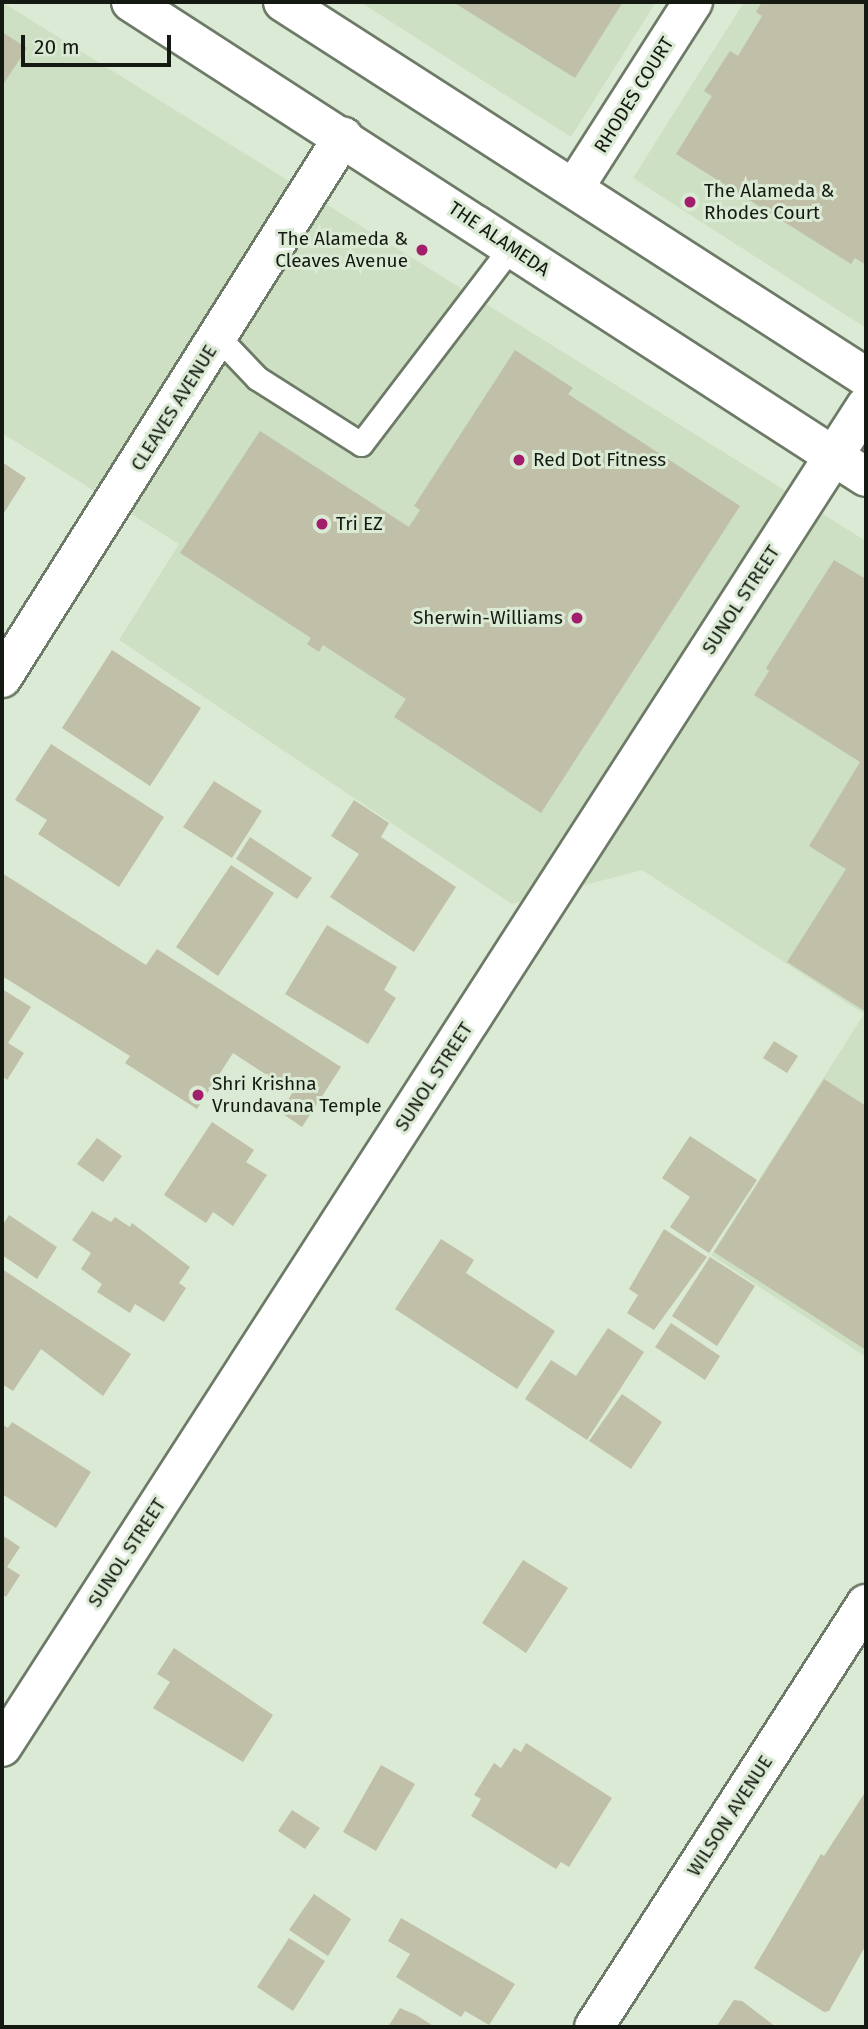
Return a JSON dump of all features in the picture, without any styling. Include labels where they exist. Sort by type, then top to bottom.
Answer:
[{"type":"street","name":"THE ALAMEDA","points":[[131,2],[866,477]]},
{"type":"street","points":[[283,2],[866,377]]},
{"type":"street","name":"RHODES COURT","points":[[575,188],[693,2]]},
{"type":"street","name":"CLEAVES AVENUE","points":[[2,678],[343,137]]},
{"type":"street","name":"SUNOL STREET","points":[[2,1747],[866,406]]},
{"type":"street","name":"WILSON AVENUE","points":[[594,2027],[866,1604]]},
{"type":"lane","points":[[218,338],[257,378],[361,444],[511,247]]},
{"type":"shaded area","points":[[2,2],[866,541],[866,1357],[711,1255],[864,1014],[642,870],[512,904],[119,640],[179,544],[2,433]]},
{"type":"shaded area","points":[[360,2],[656,2],[571,137]]},
{"type":"shaded area","points":[[744,2],[866,2],[866,328],[633,178]]},
{"type":"building","points":[[453,2],[623,2],[575,78]]},
{"type":"building","points":[[762,2],[866,2],[866,265],[855,258],[851,264],[676,154],[712,96],[704,91],[730,51],[738,56],[762,16],[756,12]]},
{"type":"building","points":[[2,32],[27,48],[2,86]]},
{"type":"building","points":[[515,350],[573,388],[568,394],[740,506],[541,813],[394,717],[406,699],[323,645],[319,652],[307,644],[311,638],[180,553],[260,431],[409,527],[420,510],[414,506]]},
{"type":"building","points":[[2,462],[26,478],[2,516]]},
{"type":"building","points":[[834,560],[866,579],[866,1012],[787,962],[846,869],[809,846],[860,762],[754,695],[769,671],[766,668]]},
{"type":"building","points":[[112,650],[201,708],[150,786],[62,728]]},
{"type":"building","points":[[51,744],[164,817],[119,887],[38,834],[47,820],[15,800]]},
{"type":"building","points":[[214,781],[262,811],[232,858],[183,827]]},
{"type":"building","points":[[354,800],[389,823],[381,837],[456,887],[414,952],[330,897],[359,854],[331,836]]},
{"type":"building","points":[[250,837],[312,878],[297,899],[236,859]]},
{"type":"building","points":[[231,865],[274,893],[218,976],[176,947]]},
{"type":"building","points":[[2,873],[146,965],[157,949],[341,1067],[302,1127],[280,1112],[293,1092],[233,1053],[197,1109],[125,1063],[130,1056],[2,976]]},
{"type":"building","points":[[327,925],[397,967],[384,990],[396,998],[368,1044],[285,994]]},
{"type":"building","points":[[2,989],[31,1007],[8,1043],[24,1053],[7,1080],[2,1076]]},
{"type":"building","points":[[774,1041],[798,1056],[787,1073],[763,1058]]},
{"type":"building","points":[[824,1079],[866,1106],[866,1350],[714,1252]]},
{"type":"building","points":[[212,1122],[254,1150],[246,1162],[267,1175],[233,1226],[213,1212],[206,1223],[164,1195]]},
{"type":"building","points":[[690,1136],[757,1180],[709,1253],[670,1227],[690,1197],[662,1178]]},
{"type":"building","points":[[97,1138],[122,1156],[103,1182],[77,1164]]},
{"type":"building","points":[[92,1211],[111,1222],[115,1217],[130,1227],[132,1223],[190,1267],[179,1283],[186,1288],[164,1322],[135,1304],[130,1313],[97,1292],[102,1284],[81,1269],[91,1253],[72,1240]]},
{"type":"building","points":[[9,1215],[57,1247],[37,1279],[2,1255],[2,1226]]},
{"type":"building","points":[[664,1229],[707,1257],[654,1330],[627,1313],[638,1295],[629,1289]]},
{"type":"building","points":[[441,1239],[474,1260],[466,1273],[555,1331],[517,1389],[395,1309]]},
{"type":"building","points":[[710,1257],[755,1286],[717,1346],[672,1316]]},
{"type":"building","points":[[2,1269],[131,1354],[103,1396],[41,1349],[13,1391],[2,1384]]},
{"type":"building","points":[[671,1323],[720,1356],[705,1380],[655,1347]]},
{"type":"building","points":[[608,1328],[644,1352],[587,1440],[525,1399],[551,1360],[576,1376]]},
{"type":"building","points":[[622,1394],[662,1422],[631,1469],[589,1441]]},
{"type":"building","points":[[12,1422],[91,1472],[56,1528],[2,1494],[2,1424],[8,1428]]},
{"type":"building","points":[[2,1535],[20,1547],[7,1567],[20,1575],[6,1597],[2,1594]]},
{"type":"building","points":[[523,1560],[568,1588],[526,1653],[482,1623]]},
{"type":"building","points":[[174,1648],[273,1715],[243,1762],[153,1708],[170,1682],[157,1674]]},
{"type":"building","points":[[526,1743],[612,1798],[569,1867],[561,1862],[556,1869],[471,1816],[481,1799],[474,1795],[494,1763],[501,1768],[514,1748],[521,1752]]},
{"type":"building","points":[[381,1765],[415,1784],[376,1851],[343,1832]]},
{"type":"building","points":[[866,1791],[866,1945],[829,2011],[824,2012],[754,1968],[821,1854],[824,1856]]},
{"type":"building","points":[[292,1810],[320,1828],[305,1849],[278,1831]]},
{"type":"building","points":[[314,1894],[351,1919],[328,1956],[289,1930]]},
{"type":"building","points":[[401,1918],[515,1984],[489,2025],[465,2011],[461,2017],[396,1977],[410,1954],[388,1941]]},
{"type":"building","points":[[289,1938],[325,1961],[293,2011],[257,1987]]},
{"type":"building","points":[[734,2000],[742,2001],[776,2027],[716,2027]]},
{"type":"building","points":[[400,2008],[416,2015],[435,2027],[388,2027]]},
{"type":"place","name":"The Alameda & Rhodes Court","points":[[690,202]]},
{"type":"place","name":"The Alameda & Cleaves Avenue","points":[[422,250]]},
{"type":"place","name":"Red Dot Fitness","points":[[519,460]]},
{"type":"place","name":"Tri EZ","points":[[322,524]]},
{"type":"place","name":"Sherwin-Williams","points":[[577,618]]},
{"type":"place","name":"Shri Krishna Vrundavana Temple","points":[[198,1095]]}]
